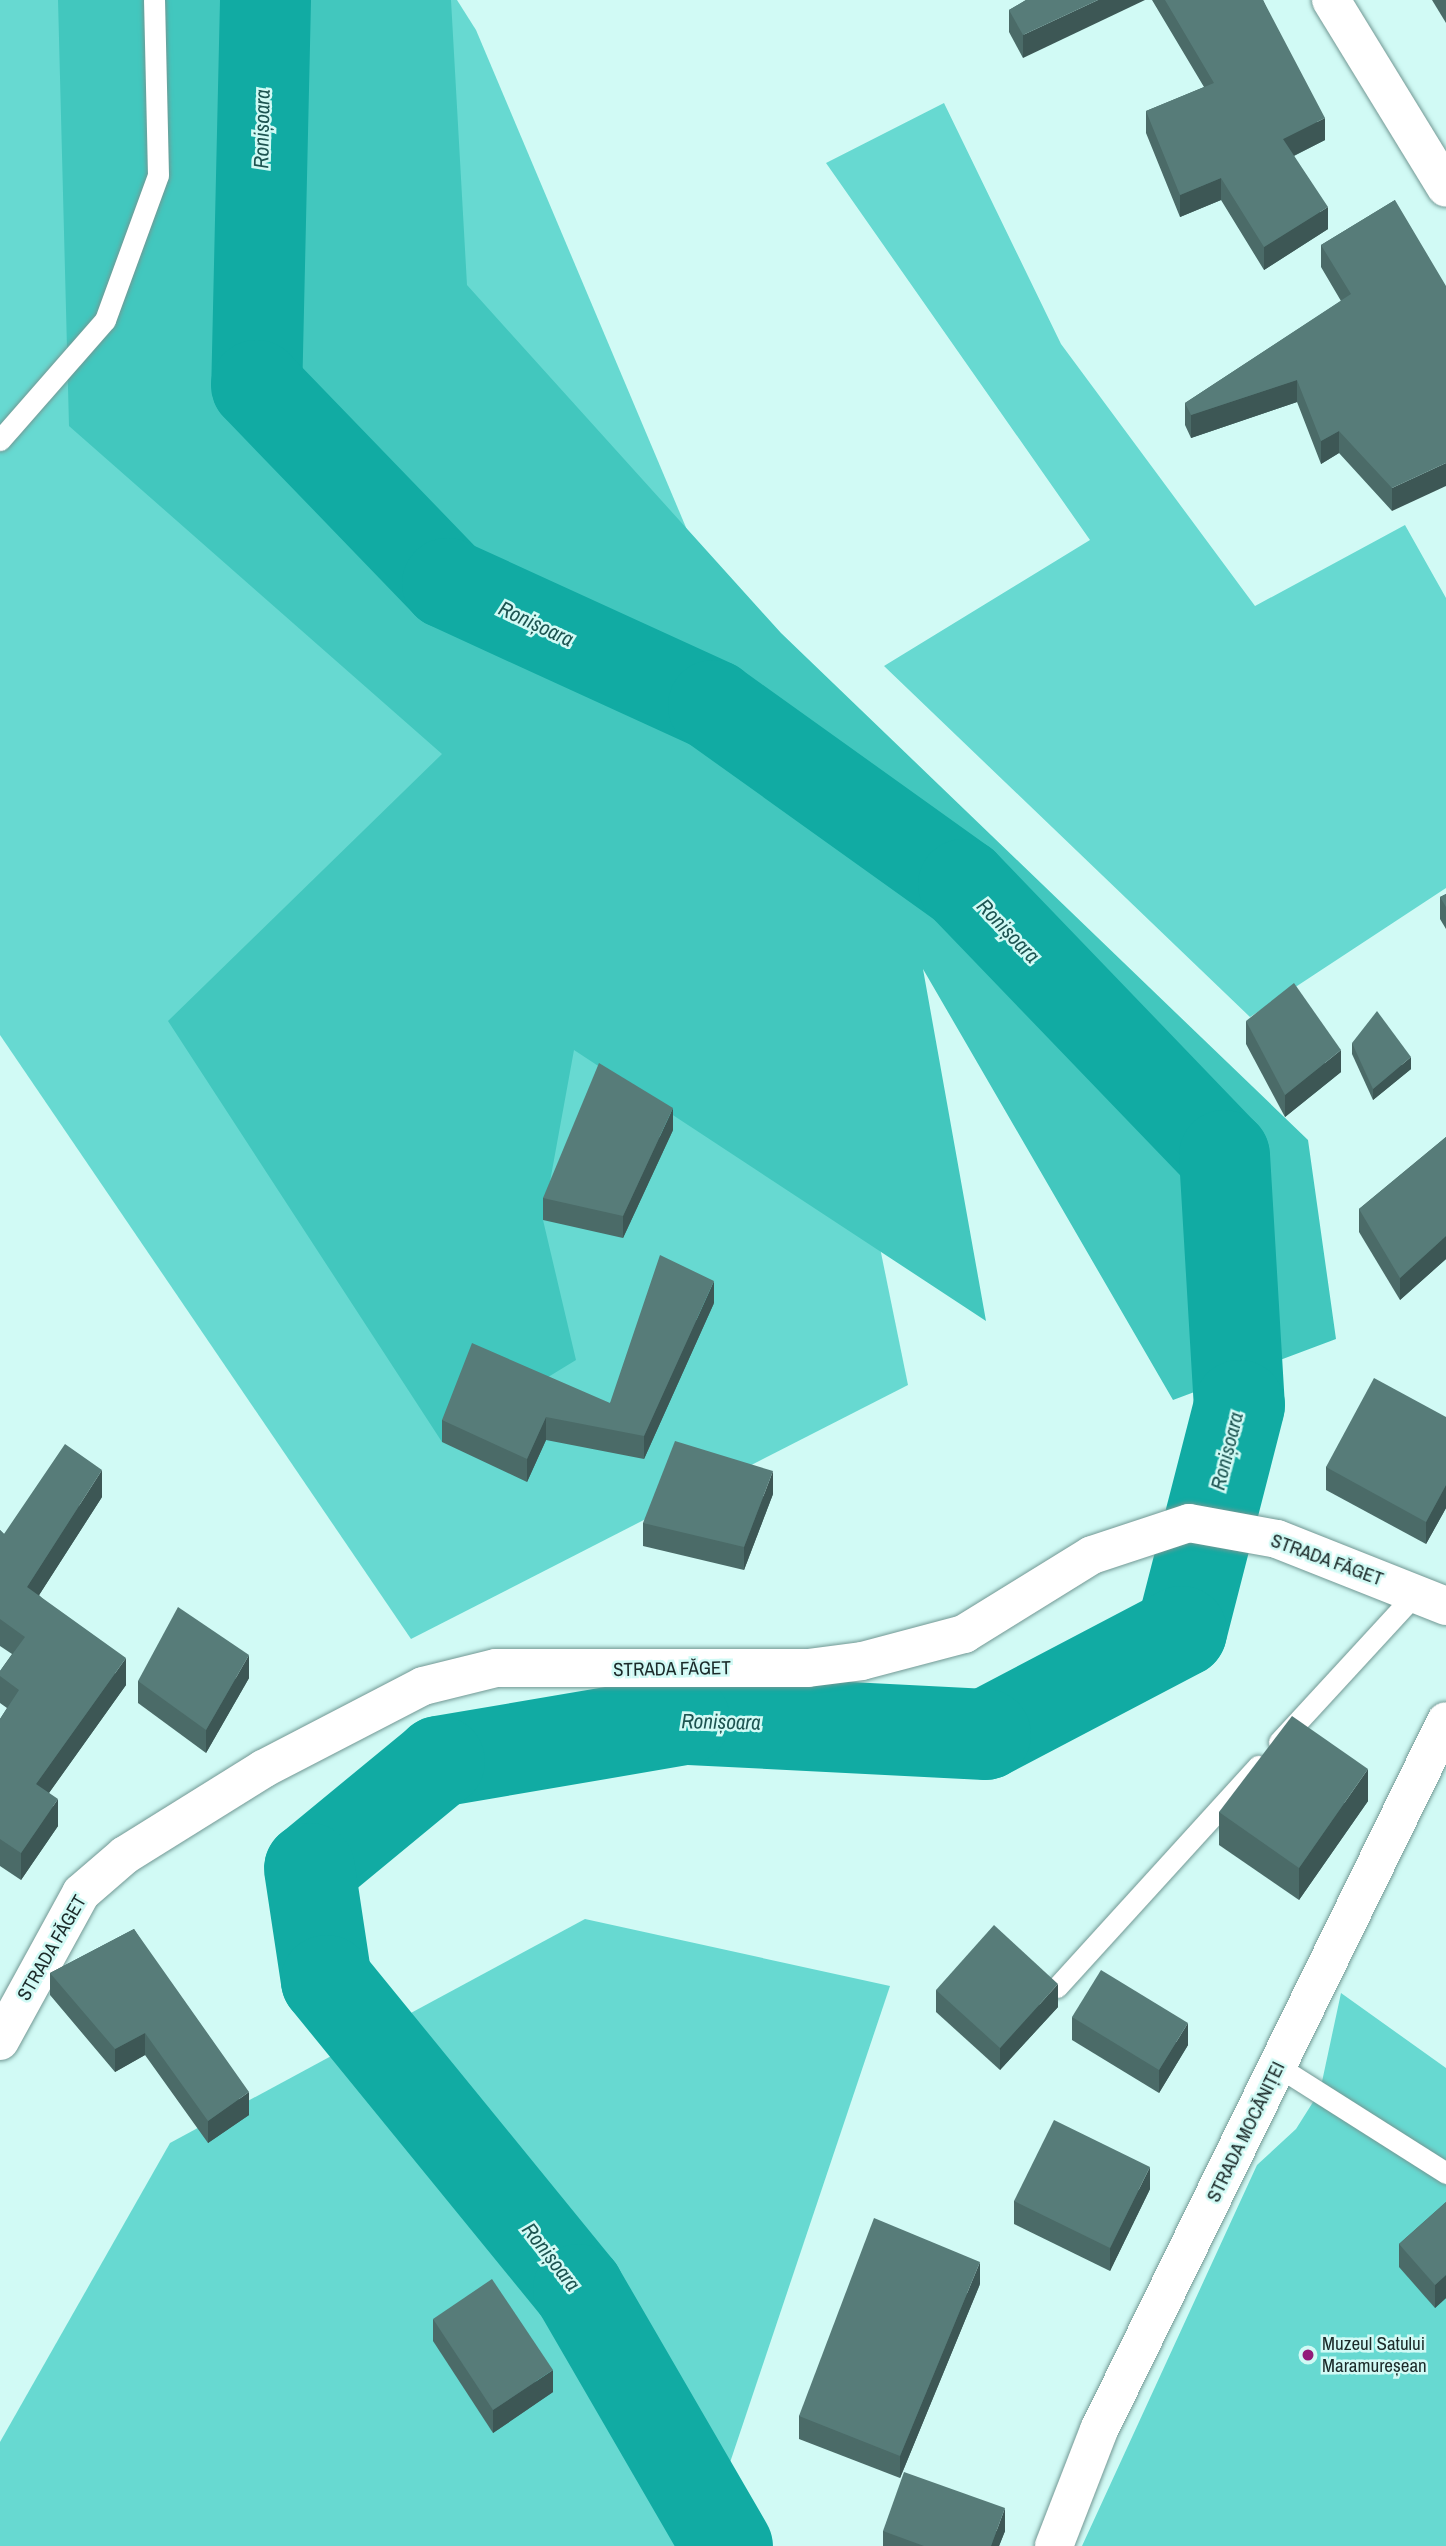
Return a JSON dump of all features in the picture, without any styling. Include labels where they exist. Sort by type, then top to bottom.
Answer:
[{"type":"street","points":[[1331,0],[1446,188]]},
{"type":"street","name":"STRADA FĂGET","points":[[0,2041],[81,1893],[125,1855],[263,1769],[423,1686],[496,1668],[808,1668],[862,1661],[964,1634],[1092,1555],[1189,1523],[1276,1539],[1430,1600]]},
{"type":"street","name":"STRADA MOCĂNIȚEI","points":[[1054,2546],[1099,2430],[1279,2067],[1446,1721]]},
{"type":"lane","points":[[0,440],[105,320],[158,175],[155,0]]},
{"type":"lane","points":[[1058,1987],[1430,1600]]},
{"type":"lane","points":[[1279,2067],[1446,2173]]},
{"type":"shaded area","points":[[0,0],[457,0],[476,30],[777,743],[908,1385],[411,1639],[0,1035]]},
{"type":"shaded area","points":[[58,0],[451,0],[467,285],[781,633],[1308,1140],[1336,1339],[1173,1400],[923,969],[986,1321],[574,1050],[543,1220],[576,1360],[442,1442],[168,1021],[442,754],[69,426]]},
{"type":"shaded area","points":[[944,103],[1061,344],[1255,606],[1405,525],[1446,598],[1446,888],[1250,1017],[884,666],[1090,540],[826,163]]},
{"type":"shaded area","points":[[585,1919],[890,1986],[702,2546],[0,2546],[0,2442],[170,2143]]},
{"type":"shaded area","name":"Muzeul Satului Maramureșean","points":[[1341,1993],[1446,2068],[1446,2546],[1082,2546],[1257,2165],[1296,2129],[1320,2091]]},
{"type":"building","points":[[1026,0],[1098,0],[1023,35],[1009,10]]},
{"type":"building","points":[[1165,0],[1263,0],[1325,118],[1283,139],[1328,207],[1264,247],[1221,178],[1180,195],[1146,111],[1214,83]]},
{"type":"building","points":[[1395,200],[1446,286],[1446,463],[1392,488],[1339,431],[1321,441],[1297,380],[1191,415],[1185,403],[1351,294],[1321,245]]},
{"type":"building","points":[[1446,894],[1446,907],[1440,897]]},
{"type":"building","points":[[1294,983],[1341,1050],[1285,1095],[1246,1021]]},
{"type":"building","points":[[1377,1011],[1411,1057],[1373,1089],[1352,1043]]},
{"type":"building","points":[[599,1063],[673,1108],[623,1216],[543,1198]]},
{"type":"building","points":[[1446,1137],[1446,1236],[1400,1278],[1359,1209]]},
{"type":"building","points":[[660,1255],[714,1281],[644,1436],[546,1417],[527,1459],[442,1420],[472,1343],[610,1403]]},
{"type":"building","points":[[1374,1378],[1446,1417],[1446,1485],[1426,1522],[1326,1467]]},
{"type":"building","points":[[675,1441],[773,1471],[744,1547],[643,1523]]},
{"type":"building","points":[[65,1444],[102,1470],[27,1587],[126,1658],[36,1784],[58,1799],[21,1853],[0,1839],[0,1719],[19,1690],[0,1676],[0,1671],[25,1637],[0,1619],[0,1530],[4,1534]]},
{"type":"building","points":[[178,1607],[249,1655],[206,1730],[138,1681]]},
{"type":"building","points":[[1292,1716],[1368,1769],[1299,1868],[1219,1812]]},
{"type":"building","points":[[994,1925],[1058,1984],[1000,2048],[936,1990]]},
{"type":"building","points":[[134,1929],[249,2092],[208,2121],[145,2033],[115,2049],[50,1973]]},
{"type":"building","points":[[1101,1970],[1188,2023],[1159,2070],[1072,2017]]},
{"type":"building","points":[[1054,2120],[1150,2167],[1110,2248],[1014,2201]]},
{"type":"building","points":[[1446,2202],[1446,2275],[1435,2285],[1399,2244]]},
{"type":"building","points":[[874,2218],[980,2262],[900,2456],[799,2416]]},
{"type":"building","points":[[492,2279],[553,2370],[493,2410],[433,2319]]},
{"type":"building","points":[[904,2472],[1005,2508],[991,2546],[924,2546],[883,2531]]},
{"type":"waterway","name":"Ronișoara","points":[[265,0],[256,385],[447,583],[713,705],[963,884],[1224,1155],[1239,1405],[1181,1631],[985,1734],[684,1719],[439,1761],[309,1868],[326,1980],[578,2289],[727,2546]]},
{"type":"place","name":"Muzeul Satului Maramureșean","points":[[1308,2355]]}]
